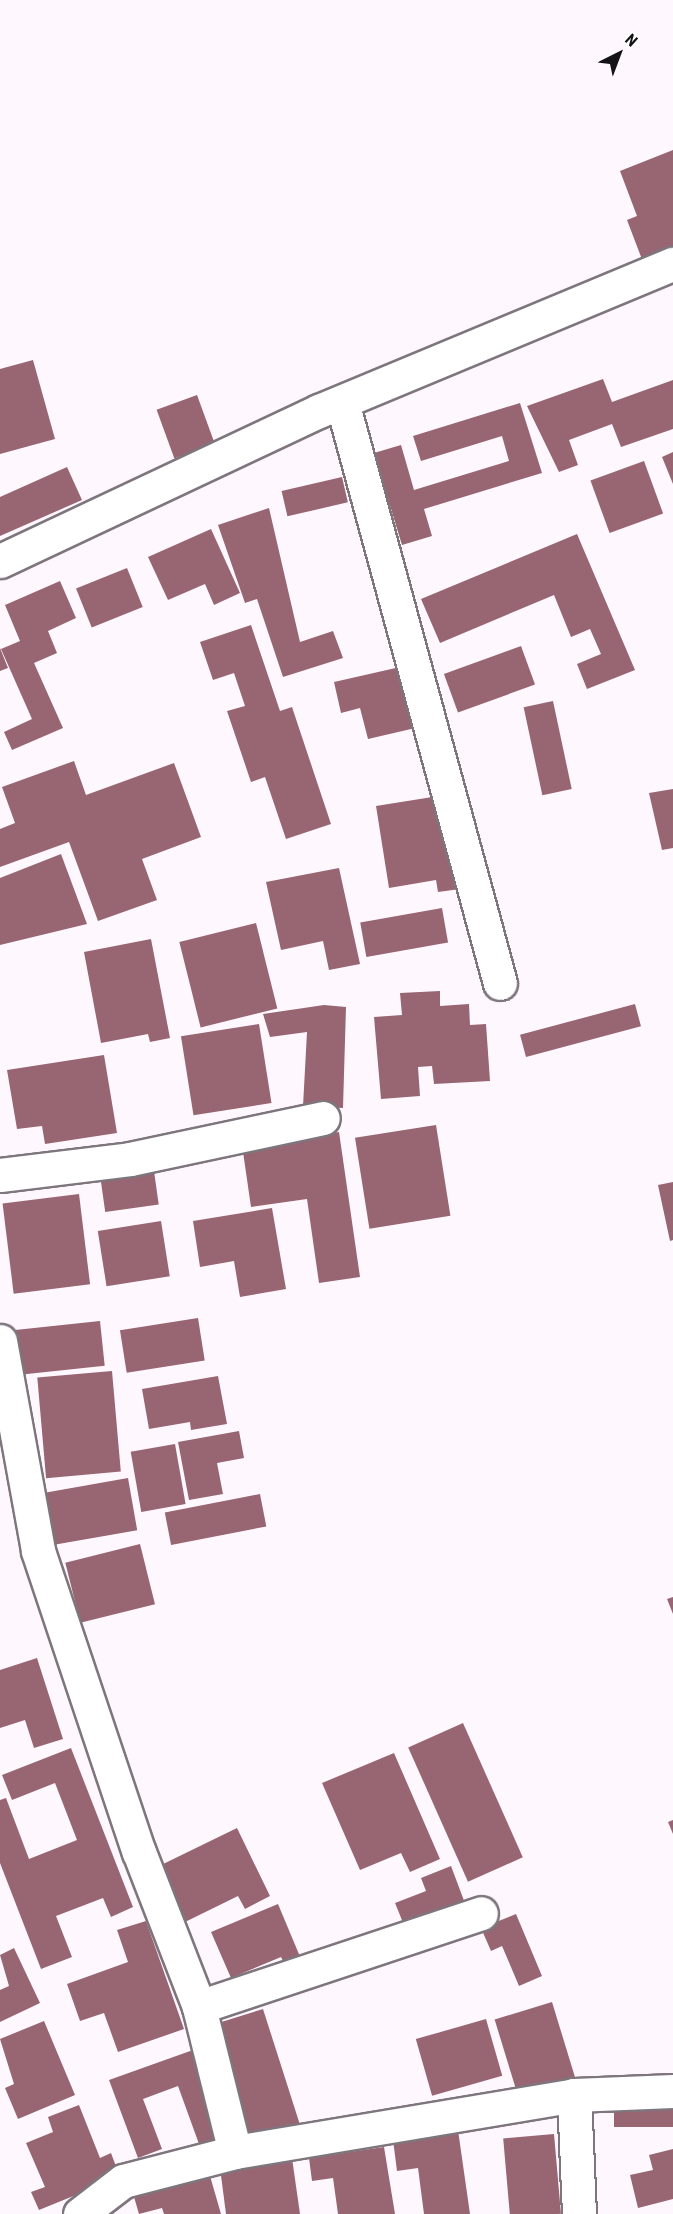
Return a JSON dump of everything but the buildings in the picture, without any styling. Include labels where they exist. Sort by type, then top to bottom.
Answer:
[{"type":"street","points":[[0,561],[342,402],[673,264]]},
{"type":"street","points":[[342,402],[500,983]]},
{"type":"street","points":[[0,1175],[129,1159],[323,1118]]},
{"type":"street","points":[[0,1341],[38,1551],[139,1852],[200,2007],[235,2152]]},
{"type":"street","points":[[200,2007],[481,1912]]},
{"type":"street","points":[[80,2214],[123,2181],[235,2152],[574,2095],[673,2091]]},
{"type":"street","points":[[574,2095],[579,2214]]}]
